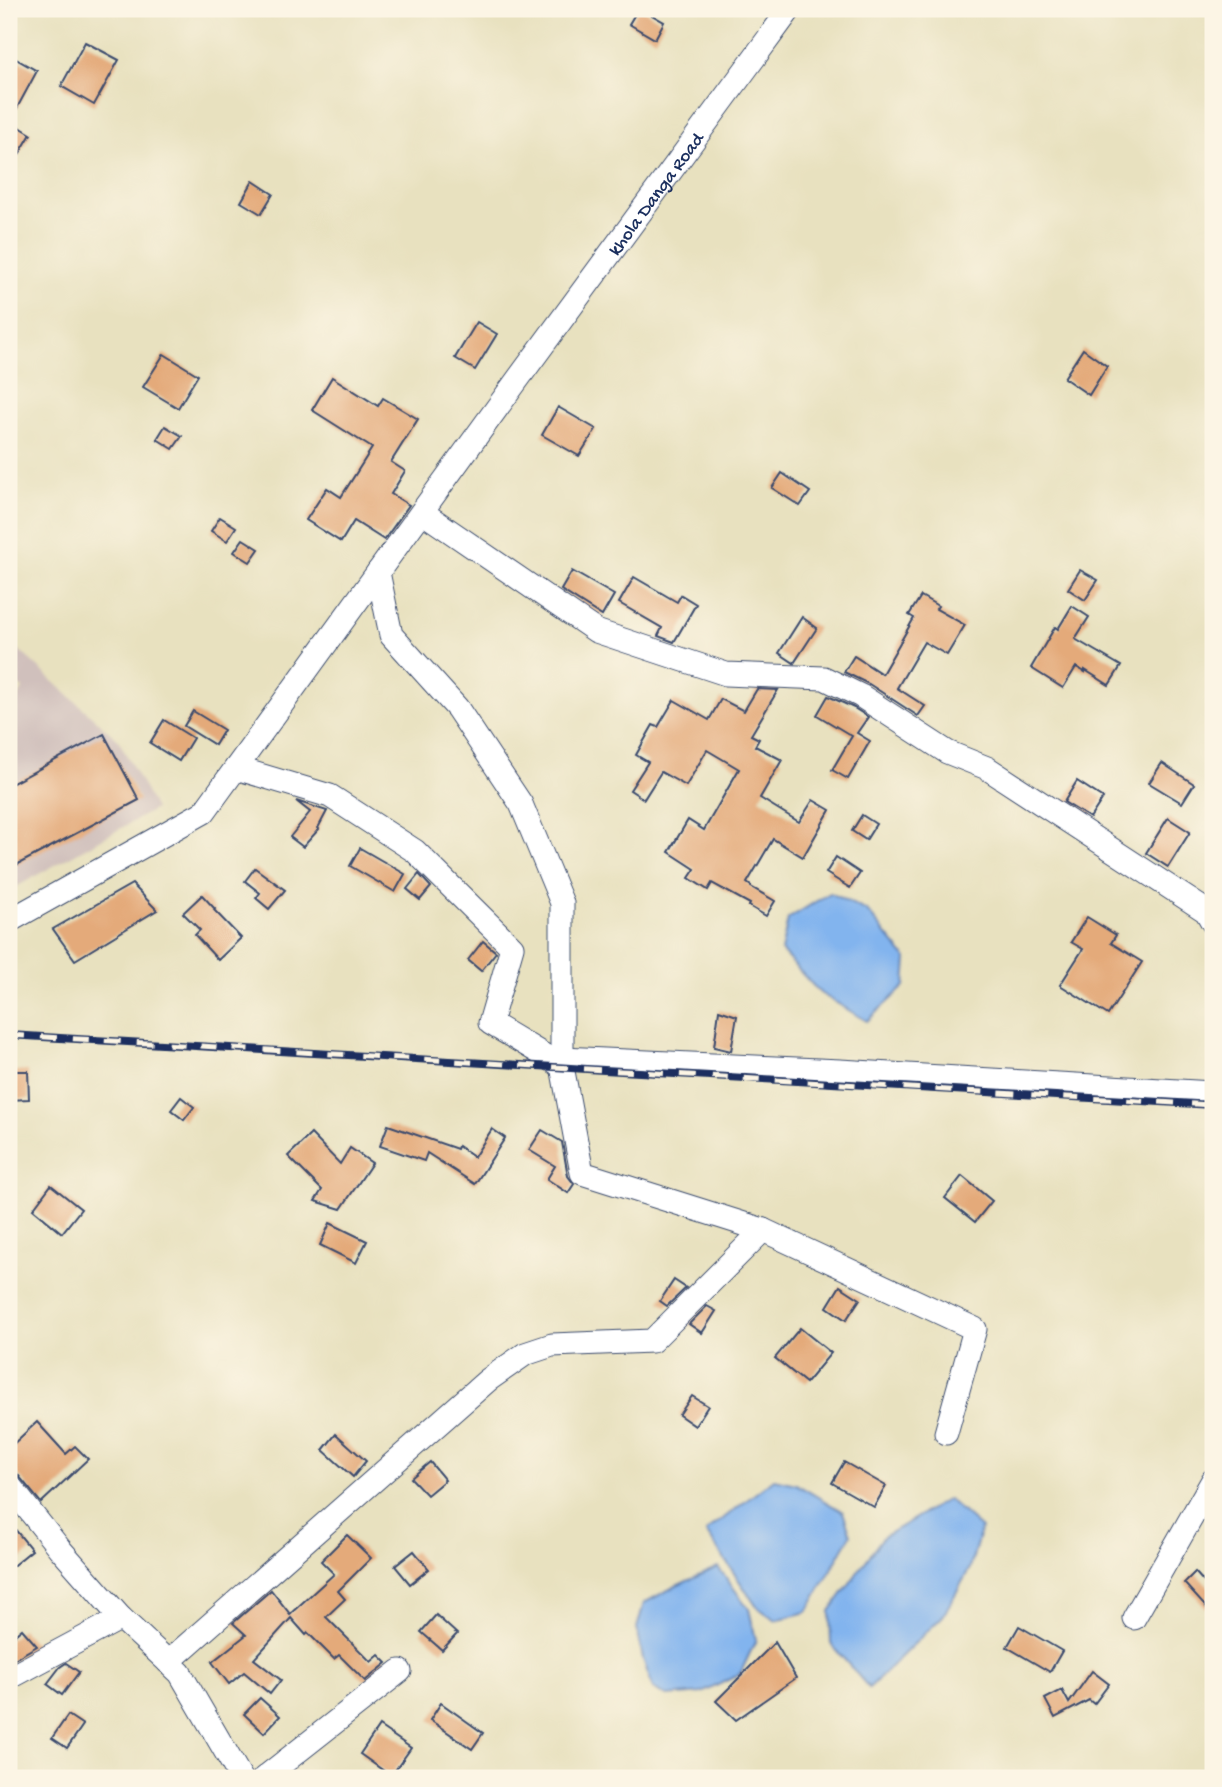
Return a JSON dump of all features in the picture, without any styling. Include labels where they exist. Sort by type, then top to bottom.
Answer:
[{"type":"street","name":"khola Danga Road","points":[[9,920],[204,812],[790,9]]},
{"type":"street","points":[[422,512],[596,631],[726,674],[824,678],[860,696],[947,752],[987,768],[1206,911],[1213,923]]},
{"type":"street","points":[[378,572],[390,635],[457,708],[521,804],[562,903],[562,1062],[582,1173],[762,1230],[975,1329],[946,1433]]},
{"type":"street","points":[[236,768],[330,796],[415,851],[512,947],[490,1023],[562,1062],[840,1071],[1213,1093]]},
{"type":"street","points":[[168,1662],[488,1380],[525,1353],[552,1345],[652,1341],[762,1230]]},
{"type":"street","points":[[1134,1618],[1213,1480]]},
{"type":"street","points":[[9,1485],[60,1549],[121,1618],[180,1673],[241,1778]]},
{"type":"street","points":[[9,1678],[121,1618]]},
{"type":"street","points":[[264,1778],[400,1671]]},
{"type":"shaded area","points":[[9,645],[17,648],[119,741],[155,809],[9,891],[9,869],[139,799],[104,735],[9,785],[9,716],[23,688],[9,681]]},
{"type":"water","points":[[830,893],[867,911],[907,959],[905,986],[867,1021],[820,993],[781,951],[788,919]]},
{"type":"water","points":[[774,1479],[796,1484],[843,1512],[851,1535],[807,1612],[776,1620],[757,1607],[706,1532]]},
{"type":"water","points":[[948,1499],[981,1528],[970,1568],[943,1616],[869,1688],[831,1644],[830,1611],[883,1537]]},
{"type":"water","points":[[718,1567],[749,1609],[756,1640],[740,1674],[702,1693],[667,1696],[653,1688],[643,1659],[637,1628],[644,1603]]},
{"type":"building","points":[[638,9],[664,22],[655,39],[629,24]]},
{"type":"building","points":[[85,42],[119,60],[94,105],[61,86]]},
{"type":"building","points":[[9,55],[37,71],[10,121],[31,134],[9,171]]},
{"type":"building","points":[[253,181],[273,194],[261,214],[241,202]]},
{"type":"building","points":[[477,322],[497,334],[475,370],[455,358]]},
{"type":"building","points":[[1083,349],[1107,366],[1089,395],[1064,378]]},
{"type":"building","points":[[164,354],[198,375],[178,408],[143,387]]},
{"type":"building","points":[[332,377],[378,406],[383,398],[418,419],[391,462],[405,471],[391,494],[409,505],[384,540],[354,521],[341,542],[306,520],[327,488],[341,497],[372,448],[312,410]]},
{"type":"building","points":[[558,407],[596,429],[579,456],[542,435]]},
{"type":"building","points":[[165,426],[182,436],[173,449],[157,439]]},
{"type":"building","points":[[782,473],[810,492],[800,506],[772,488]]},
{"type":"building","points":[[220,517],[236,527],[227,541],[211,531]]},
{"type":"building","points":[[243,539],[259,549],[250,562],[234,552]]},
{"type":"building","points":[[1080,570],[1098,580],[1085,600],[1068,589]]},
{"type":"building","points":[[572,571],[614,595],[602,616],[561,590]]},
{"type":"building","points":[[634,577],[677,602],[681,595],[696,604],[674,642],[658,636],[662,628],[619,603]]},
{"type":"building","points":[[921,596],[938,606],[936,609],[965,625],[947,655],[924,642],[897,688],[925,706],[918,716],[869,684],[844,672],[854,656],[882,674],[914,618],[909,615]]},
{"type":"building","points":[[1072,606],[1089,617],[1075,639],[1121,666],[1109,685],[1076,667],[1063,688],[1031,668],[1055,627],[1058,629]]},
{"type":"building","points":[[802,617],[817,628],[794,663],[779,653]]},
{"type":"building","points":[[757,689],[778,690],[751,735],[759,739],[755,746],[782,760],[760,798],[799,822],[813,800],[830,810],[803,857],[773,839],[747,883],[775,901],[766,916],[712,883],[708,890],[689,878],[695,869],[669,852],[688,820],[704,830],[739,769],[707,750],[686,786],[661,772],[644,799],[630,790],[648,762],[636,755],[653,725],[658,727],[674,700],[709,720],[721,699],[744,711]]},
{"type":"building","points":[[828,696],[868,717],[857,733],[870,741],[848,779],[832,770],[852,736],[817,715]]},
{"type":"building","points":[[193,711],[224,730],[215,745],[184,726]]},
{"type":"building","points":[[164,720],[193,738],[179,761],[150,743]]},
{"type":"building","points":[[104,734],[139,800],[9,869],[9,785]]},
{"type":"building","points":[[1162,763],[1194,784],[1182,803],[1149,783]]},
{"type":"building","points":[[1077,781],[1103,798],[1090,818],[1064,802]]},
{"type":"building","points":[[296,801],[327,811],[319,829],[303,847],[290,837],[310,812]]},
{"type":"building","points":[[862,815],[876,824],[866,840],[852,831]]},
{"type":"building","points":[[1168,818],[1190,832],[1168,867],[1146,853]]},
{"type":"building","points":[[360,848],[405,874],[395,892],[350,866]]},
{"type":"building","points":[[836,857],[860,873],[850,888],[826,873]]},
{"type":"building","points":[[255,868],[285,890],[269,909],[256,898],[260,893],[245,881]]},
{"type":"building","points":[[419,874],[431,887],[420,900],[407,889]]},
{"type":"building","points":[[132,884],[157,910],[75,960],[53,929]]},
{"type":"building","points":[[202,895],[241,938],[218,960],[195,935],[200,930],[183,913]]},
{"type":"building","points":[[1087,917],[1116,935],[1111,943],[1142,962],[1108,1015],[1060,985],[1083,949],[1071,942]]},
{"type":"building","points":[[483,941],[496,952],[481,971],[468,960]]},
{"type":"building","points":[[719,1010],[737,1016],[731,1051],[714,1047]]},
{"type":"building","points":[[9,1071],[28,1071],[29,1099],[9,1100]]},
{"type":"building","points":[[181,1097],[194,1107],[184,1120],[171,1110]]},
{"type":"building","points":[[388,1125],[457,1149],[458,1146],[474,1157],[492,1129],[505,1138],[475,1184],[427,1153],[424,1161],[380,1146]]},
{"type":"building","points":[[542,1130],[562,1142],[568,1176],[574,1184],[568,1193],[547,1179],[555,1166],[529,1150]]},
{"type":"building","points":[[311,1134],[340,1164],[350,1148],[372,1163],[341,1209],[315,1201],[322,1190],[288,1156]]},
{"type":"building","points":[[962,1176],[992,1201],[975,1222],[945,1198]]},
{"type":"building","points":[[51,1185],[81,1209],[62,1233],[33,1209]]},
{"type":"building","points":[[330,1223],[367,1241],[356,1263],[320,1245]]},
{"type":"building","points":[[674,1280],[686,1288],[667,1306],[660,1301]]},
{"type":"building","points":[[840,1286],[860,1299],[846,1320],[827,1307]]},
{"type":"building","points":[[707,1306],[716,1311],[702,1333],[689,1324]]},
{"type":"building","points":[[800,1328],[831,1353],[806,1383],[775,1358]]},
{"type":"building","points":[[692,1396],[708,1406],[695,1426],[679,1415]]},
{"type":"building","points":[[37,1422],[66,1454],[75,1446],[88,1459],[41,1503],[9,1464],[9,1448]]},
{"type":"building","points":[[336,1434],[366,1461],[353,1477],[323,1450]]},
{"type":"building","points":[[430,1462],[445,1480],[427,1495],[411,1478]]},
{"type":"building","points":[[844,1462],[886,1486],[874,1507],[832,1483]]},
{"type":"building","points":[[9,1522],[32,1550],[9,1569]]},
{"type":"building","points":[[347,1535],[371,1558],[338,1591],[345,1599],[326,1617],[371,1662],[379,1655],[387,1663],[365,1681],[339,1655],[334,1659],[291,1618],[254,1659],[281,1680],[270,1694],[244,1672],[229,1684],[212,1662],[246,1635],[233,1623],[271,1590],[290,1614],[334,1574],[321,1561]]},
{"type":"building","points":[[414,1551],[429,1569],[410,1584],[395,1566]]},
{"type":"building","points":[[1195,1572],[1213,1592],[1213,1615],[1184,1583]]},
{"type":"building","points":[[436,1615],[457,1634],[442,1650],[421,1632]]},
{"type":"building","points":[[1019,1626],[1062,1651],[1050,1672],[1007,1647]]},
{"type":"building","points":[[22,1629],[37,1646],[9,1662],[9,1640]]},
{"type":"building","points":[[775,1642],[796,1678],[736,1720],[716,1701]]},
{"type":"building","points":[[66,1663],[79,1672],[62,1695],[47,1684]]},
{"type":"building","points":[[1092,1671],[1109,1684],[1094,1704],[1089,1700],[1055,1718],[1045,1699],[1062,1690],[1069,1703]]},
{"type":"building","points":[[260,1698],[280,1716],[264,1733],[244,1714]]},
{"type":"building","points":[[441,1703],[483,1733],[472,1749],[430,1720]]},
{"type":"building","points":[[68,1715],[83,1725],[67,1748],[52,1738]]},
{"type":"building","points":[[379,1726],[411,1748],[391,1776],[360,1754]]},
{"type":"railway","points":[[9,1035],[1213,1105]]}]
